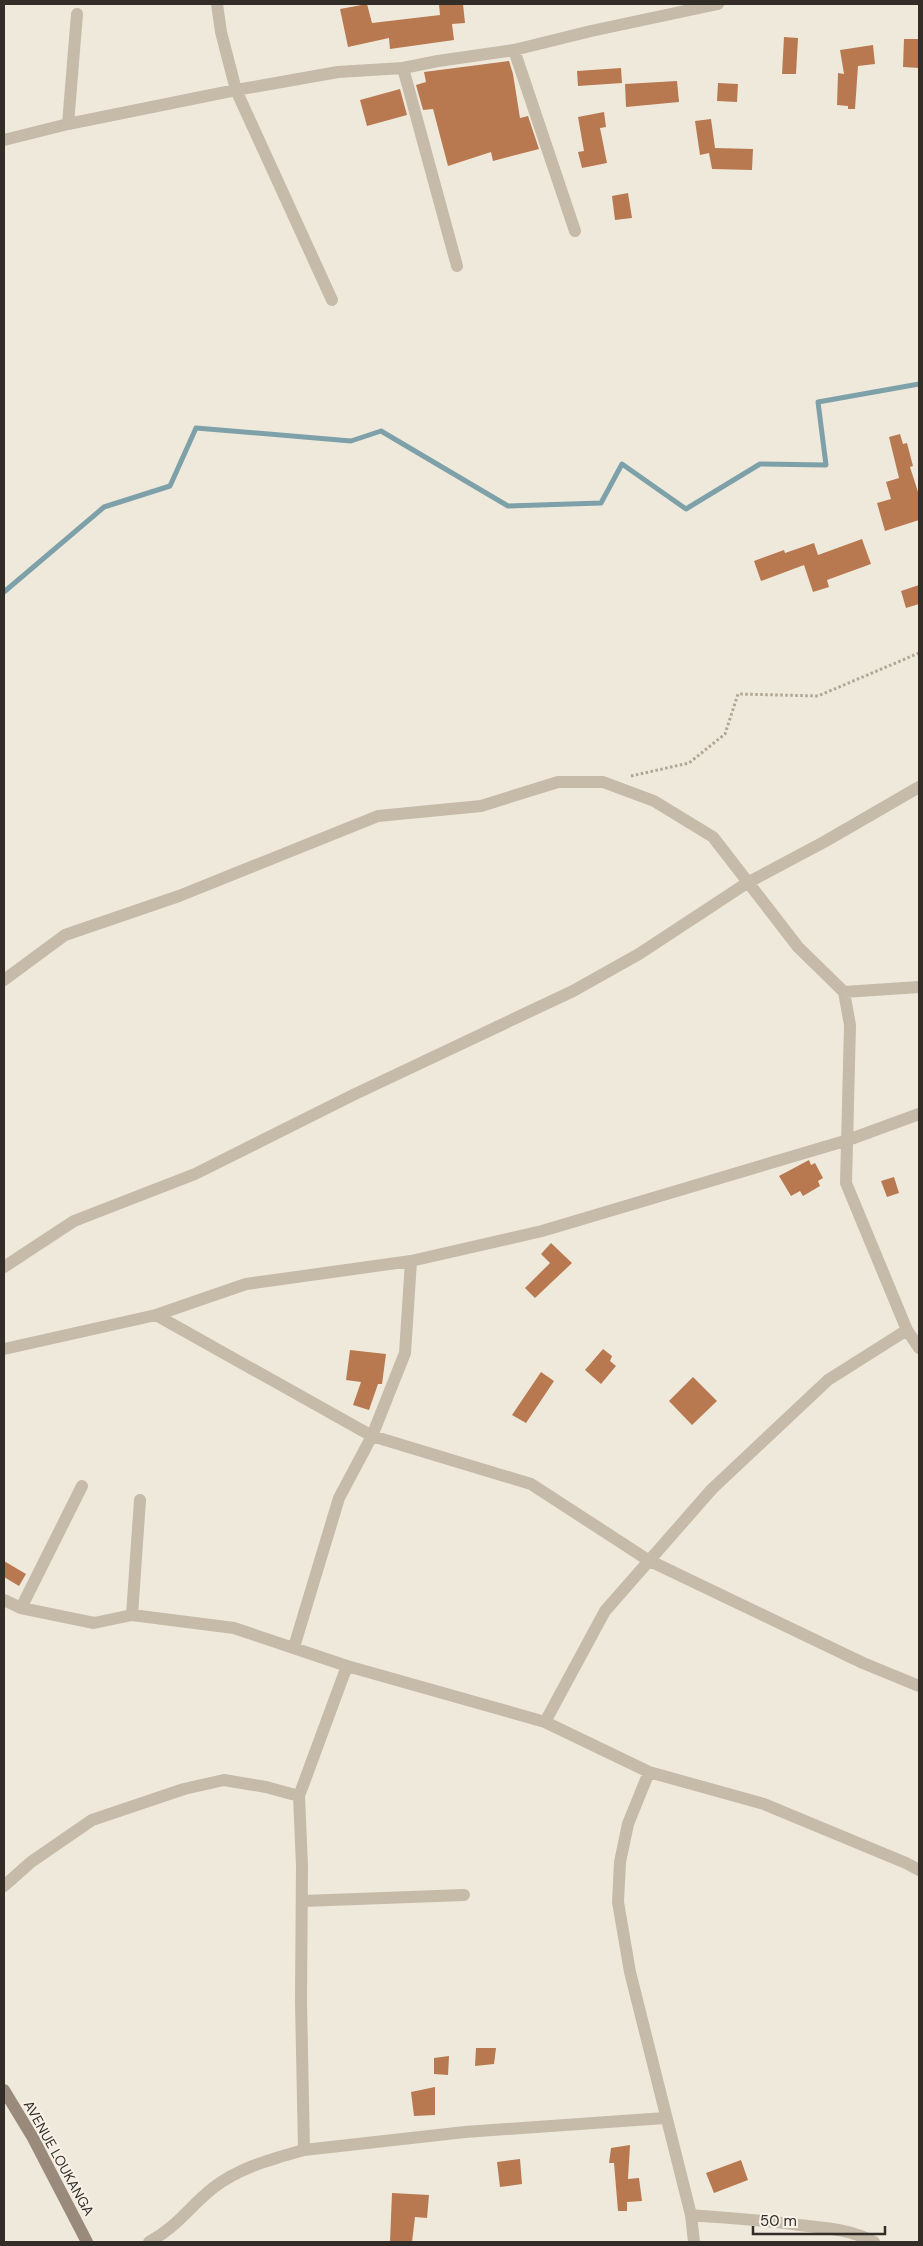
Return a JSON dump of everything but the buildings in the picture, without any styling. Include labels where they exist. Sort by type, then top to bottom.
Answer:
[{"type":"main road","name":"AVENUE LOUKANGA","points":[[4,2090],[33,2138],[87,2242]]},
{"type":"street","points":[[216,4],[236,90],[332,300]]},
{"type":"street","points":[[4,140],[68,124],[236,90],[338,72],[403,68],[514,50],[591,30],[718,4]]},
{"type":"street","points":[[68,124],[77,14]]},
{"type":"street","points":[[514,50],[575,231]]},
{"type":"street","points":[[403,68],[458,266]]},
{"type":"street","points":[[4,980],[65,935],[179,896],[378,816],[481,806],[558,782],[603,782],[654,801],[713,837],[747,883],[774,913],[798,948],[844,992],[850,1025],[846,1183],[907,1330],[919,1348]]},
{"type":"street","points":[[4,1267],[74,1221],[194,1174],[353,1095],[573,991],[639,954],[747,883],[824,842],[919,787]]},
{"type":"street","points":[[844,992],[919,987]]},
{"type":"street","points":[[4,1349],[156,1315],[246,1284],[411,1261],[542,1231],[848,1140],[919,1114]]},
{"type":"street","points":[[294,1646],[339,1498],[372,1436],[404,1353],[411,1261]]},
{"type":"street","points":[[156,1315],[372,1436],[531,1484],[648,1560],[863,1662],[919,1686]]},
{"type":"street","points":[[545,1722],[605,1611],[712,1489],[828,1380],[907,1330]]},
{"type":"street","points":[[21,1608],[82,1486]]},
{"type":"street","points":[[132,1615],[140,1500]]},
{"type":"street","points":[[4,1600],[21,1608],[94,1623],[132,1615],[234,1628],[294,1646],[347,1666],[545,1722],[649,1772],[764,1804],[919,1870]]},
{"type":"street","points":[[304,2150],[301,2001],[303,1901],[299,1796],[347,1666]]},
{"type":"street","points":[[649,1772],[628,1824],[620,1862],[618,1902],[630,1972],[665,2118],[691,2215],[694,2242]]},
{"type":"street","points":[[4,1886],[31,1862],[92,1820],[176,1792],[224,1780],[266,1787],[299,1796]]},
{"type":"street","points":[[303,1901],[464,1895]]},
{"type":"street","points":[[149,2242],[167,2233],[213,2188],[244,2169],[304,2150],[465,2132],[665,2118]]},
{"type":"street","points":[[691,2215],[820,2227],[859,2234],[874,2242]]},
{"type":"path","points":[[603,782],[689,763],[725,734],[738,694],[818,696],[919,653]]},
{"type":"waterway","points":[[4,592],[104,507],[170,486],[196,428],[351,441],[381,431],[508,506],[601,503],[622,464],[686,509],[760,464],[826,465],[818,402],[919,384]]}]
